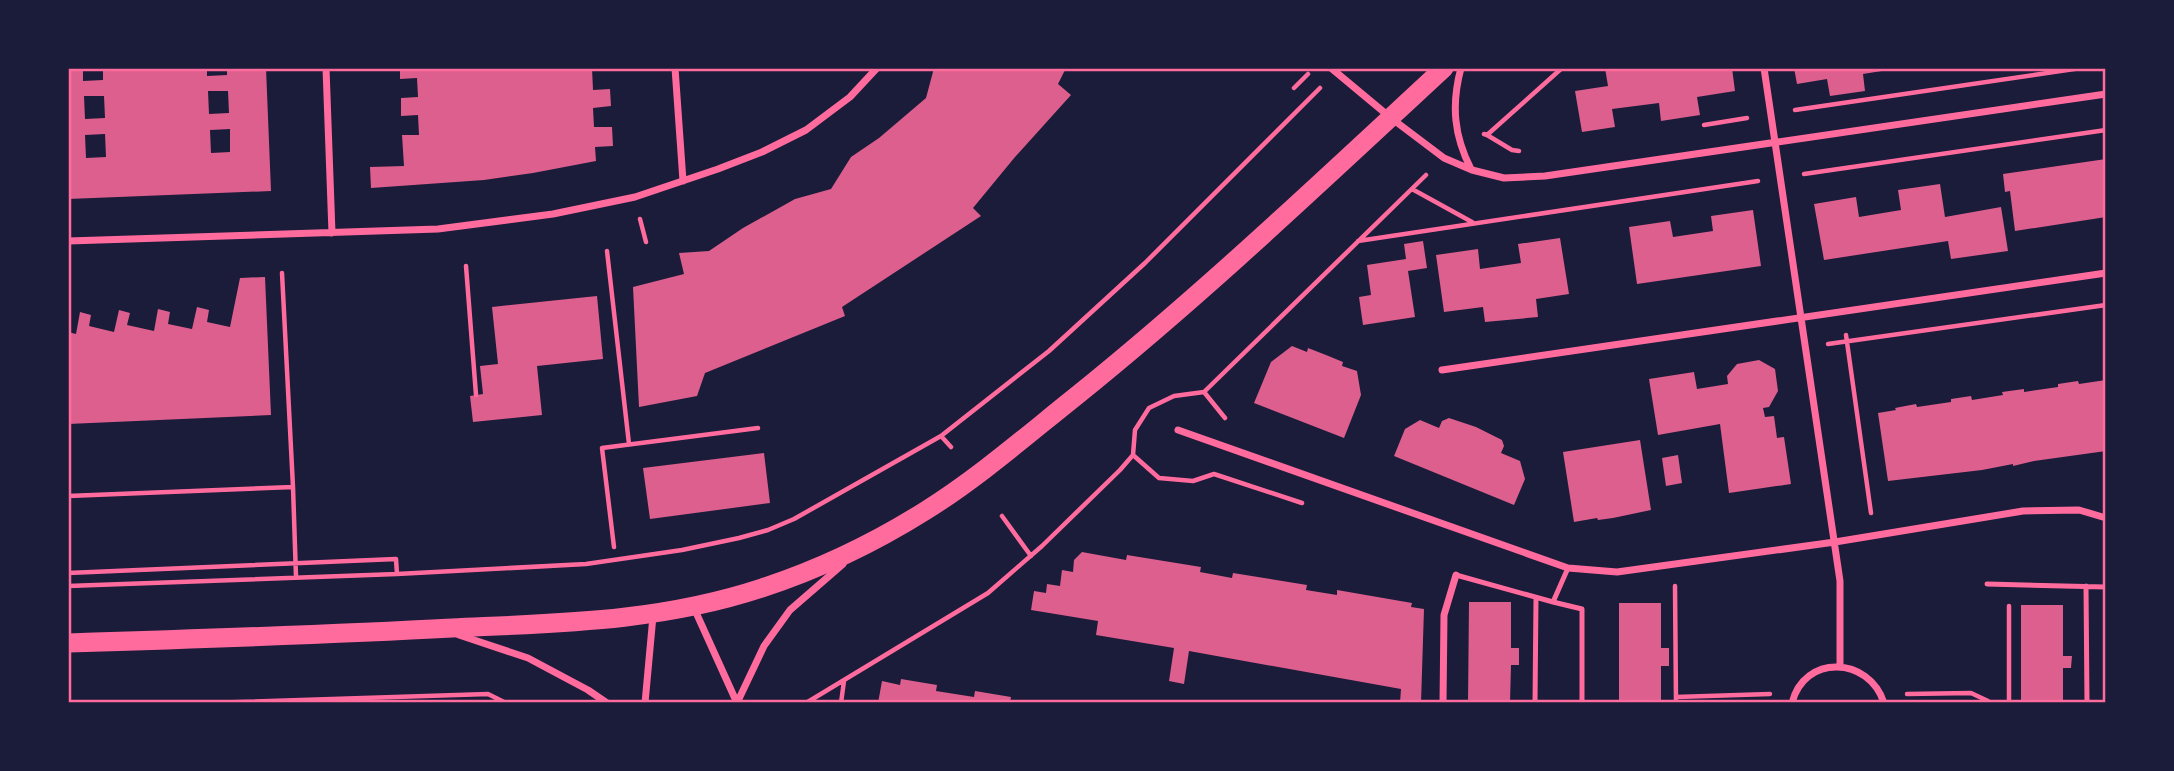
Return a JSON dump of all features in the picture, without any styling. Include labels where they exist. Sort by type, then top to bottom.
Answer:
[{"type":"highway","points":[[68,643],[597,621],[694,607],[761,589],[823,565],[862,548],[926,511],[1145,341],[1444,68]]},
{"type":"street","points":[[326,68],[332,233]]},
{"type":"street","points":[[675,68],[682,181]]},
{"type":"street","points":[[68,241],[438,229],[553,214],[635,197],[762,152],[806,130],[850,97],[877,68]]},
{"type":"street","points":[[1461,68],[1455,123],[1459,143],[1472,170]]},
{"type":"street","points":[[1765,68],[1840,581],[1840,666]]},
{"type":"street","points":[[1333,70],[1444,158],[1472,170],[1504,178],[1545,176],[2106,94]]},
{"type":"street","points":[[1443,370],[2106,274]]},
{"type":"street","points":[[1178,430],[1568,568],[1616,572],[1835,542],[2023,511],[2079,510],[2106,519]]},
{"type":"street","points":[[737,703],[764,646],[790,610],[862,548]]},
{"type":"street","points":[[1443,703],[1444,615],[1457,575]]},
{"type":"street","points":[[694,607],[737,703]]},
{"type":"street","points":[[645,703],[653,615]]},
{"type":"street","points":[[442,629],[528,658],[607,703]]},
{"type":"street","points":[[1792,703],[1799,686],[1809,675],[1840,666],[1866,675],[1876,686],[1882,699]]},
{"type":"lane","points":[[1553,602],[1568,568]]},
{"type":"lane","points":[[1457,575],[1582,609],[1582,703]]},
{"type":"lane","points":[[1987,584],[2106,586]]},
{"type":"lane","points":[[2087,586],[2087,703]]},
{"type":"lane","points":[[1535,703],[1536,598]]},
{"type":"path","points":[[1294,88],[1313,68]]},
{"type":"path","points":[[1487,135],[1562,68]]},
{"type":"path","points":[[1787,111],[2081,68]]},
{"type":"path","points":[[68,586],[586,564],[682,550],[768,530],[794,519],[941,436],[1049,351],[1145,263],[1333,70]]},
{"type":"path","points":[[1693,127],[1759,116]]},
{"type":"path","points":[[1459,143],[1475,128],[1520,152]]},
{"type":"path","points":[[1357,241],[2106,130]]},
{"type":"path","points":[[806,703],[988,593],[1031,556],[1120,470],[1133,455],[1135,430],[1149,408],[1174,396],[1204,392],[1444,158]]},
{"type":"path","points":[[1412,189],[1472,222]]},
{"type":"path","points":[[607,251],[629,444]]},
{"type":"path","points":[[466,266],[476,395]]},
{"type":"path","points":[[282,273],[296,577]]},
{"type":"path","points":[[1806,347],[2106,305]]},
{"type":"path","points":[[1847,342],[1872,517]]},
{"type":"path","points":[[1204,392],[1222,417],[1235,422]]},
{"type":"path","points":[[614,547],[603,449],[758,428]]},
{"type":"path","points":[[941,436],[950,447]]},
{"type":"path","points":[[68,496],[293,487]]},
{"type":"path","points":[[1002,516],[1031,556]]},
{"type":"path","points":[[68,573],[396,559],[397,573]]},
{"type":"path","points":[[1675,586],[1676,700],[1795,694]]},
{"type":"path","points":[[2009,594],[2009,703]]},
{"type":"path","points":[[841,703],[845,680]]},
{"type":"path","points":[[1882,699],[1971,693],[1988,701]]},
{"type":"path","points":[[208,703],[488,694],[506,703]]},
{"type":"building","points":[[68,68],[83,68],[83,81],[103,80],[103,68],[207,68],[207,76],[227,75],[227,68],[266,68],[271,191],[68,199]],"holes":[[[208,91],[228,91],[229,113],[209,114]],[[84,96],[104,96],[105,118],[85,119]],[[230,129],[230,152],[211,153],[210,130]],[[105,134],[106,157],[86,158],[85,135]]]},
{"type":"building","points":[[400,68],[592,68],[593,90],[610,89],[611,106],[593,108],[594,127],[612,127],[613,146],[595,147],[596,161],[533,173],[484,180],[371,188],[370,167],[404,166],[402,135],[419,135],[418,115],[401,116],[401,98],[418,97],[417,78],[400,79]]},
{"type":"building","points":[[934,68],[1066,68],[1058,84],[1071,95],[973,208],[981,216],[842,307],[845,316],[705,373],[697,396],[639,407],[633,287],[684,274],[679,253],[709,251],[795,199],[831,189],[851,157],[879,138],[926,98]]},
{"type":"building","points":[[1605,68],[1732,68],[1735,91],[1697,97],[1700,115],[1661,121],[1659,103],[1612,109],[1615,127],[1582,132],[1575,91],[1608,86]]},
{"type":"building","points":[[1794,68],[1888,70],[1863,74],[1865,91],[1830,96],[1827,79],[1797,84]]},
{"type":"building","points":[[2106,159],[2106,217],[2015,231],[2010,191],[2005,192],[2003,174]]},
{"type":"building","points":[[1940,184],[1945,217],[2001,207],[2008,251],[1951,259],[1948,241],[1824,260],[1814,204],[1856,197],[1859,217],[1901,210],[1898,190]]},
{"type":"building","points":[[1753,210],[1761,266],[1637,284],[1629,227],[1670,221],[1673,237],[1713,231],[1711,216]]},
{"type":"building","points":[[1560,238],[1569,294],[1536,299],[1538,317],[1485,322],[1483,307],[1444,312],[1436,255],[1478,249],[1480,269],[1521,263],[1518,244]]},
{"type":"building","points":[[1423,241],[1427,268],[1408,271],[1415,317],[1363,325],[1359,297],[1371,295],[1367,265],[1406,259],[1404,244]]},
{"type":"building","points":[[265,277],[271,415],[68,424],[68,332],[76,334],[80,312],[91,315],[89,326],[114,332],[119,310],[130,313],[127,325],[154,331],[158,309],[170,312],[168,324],[192,329],[197,307],[209,310],[207,322],[230,327],[240,278]]},
{"type":"building","points":[[597,296],[603,359],[537,366],[542,415],[473,422],[470,396],[483,394],[480,366],[498,364],[492,307]]},
{"type":"building","points":[[1292,346],[1307,352],[1308,348],[1343,362],[1342,366],[1357,371],[1361,395],[1344,438],[1254,403],[1271,362]]},
{"type":"building","points":[[1759,360],[1775,369],[1778,391],[1769,407],[1763,408],[1765,417],[1774,416],[1777,438],[1784,437],[1791,484],[1729,493],[1720,424],[1658,435],[1649,379],[1694,372],[1697,389],[1728,384],[1727,376],[1737,364]]},
{"type":"building","points":[[2106,380],[2106,451],[2013,466],[1888,481],[1878,413],[1916,404],[1917,407],[1951,402],[1951,399],[1971,396],[1972,400],[2003,395],[2002,392],[2024,389],[2024,392],[2078,381],[2079,384]]},
{"type":"building","points":[[1449,418],[1502,440],[1504,446],[1501,453],[1520,461],[1525,479],[1514,505],[1394,456],[1405,429],[1420,420],[1439,428],[1442,421]]},
{"type":"building","points":[[1640,440],[1651,510],[1574,522],[1563,452]]},
{"type":"building","points":[[764,453],[770,503],[650,519],[643,468]]},
{"type":"building","points":[[1678,455],[1682,483],[1666,486],[1662,458]]},
{"type":"building","points":[[1082,552],[1126,560],[1127,555],[1201,567],[1200,572],[1232,578],[1233,573],[1307,585],[1306,590],[1337,595],[1337,590],[1412,603],[1411,607],[1424,609],[1421,703],[1400,703],[1401,689],[1189,651],[1184,684],[1169,681],[1174,648],[1096,635],[1098,621],[1031,610],[1034,591],[1046,593],[1047,584],[1060,586],[1062,570],[1073,572],[1074,560]]},
{"type":"building","points":[[1469,602],[1511,602],[1511,648],[1519,648],[1519,665],[1511,665],[1510,703],[1468,703]]},
{"type":"building","points":[[1619,603],[1661,603],[1661,648],[1669,648],[1669,666],[1661,666],[1661,703],[1619,703]]},
{"type":"building","points":[[2021,605],[2063,605],[2063,656],[2072,656],[2071,668],[2063,668],[2063,703],[2021,703]]},
{"type":"building","points":[[901,679],[937,685],[936,691],[974,697],[975,691],[1011,697],[1010,703],[878,703],[882,681],[900,685]]}]
